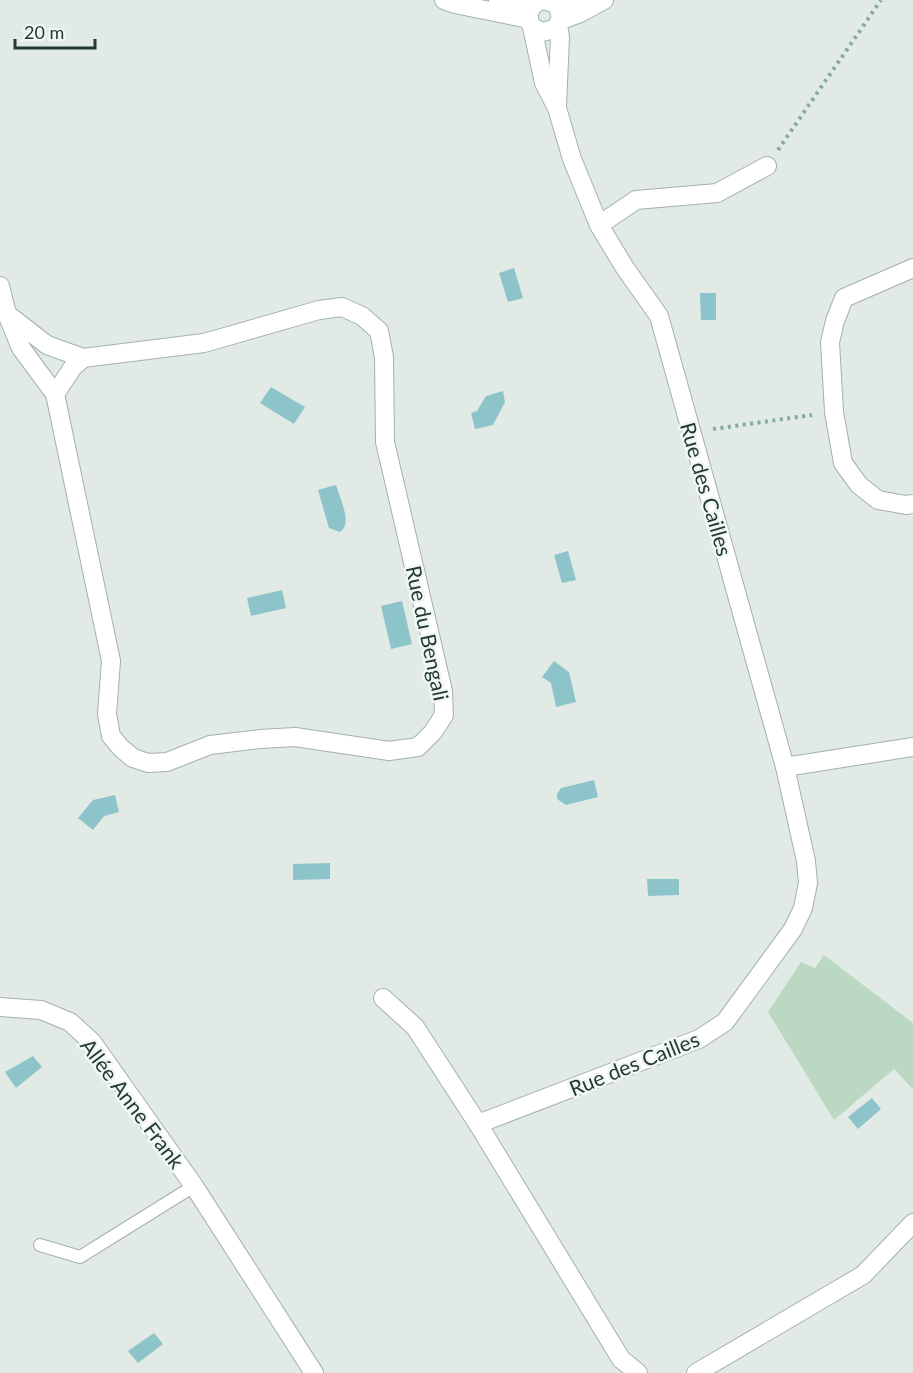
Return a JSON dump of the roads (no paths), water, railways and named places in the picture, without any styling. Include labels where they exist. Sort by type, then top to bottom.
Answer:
[{"type":"street","points":[[444,0],[454,4],[544,13],[580,14],[604,0]]},
{"type":"street","points":[[498,0],[544,13],[576,0]]},
{"type":"street","name":"Rue des Cailles","points":[[478,1124],[699,1039],[724,1022],[793,929],[805,899],[808,883],[806,861],[786,767],[659,316],[625,268],[599,225],[572,159],[557,108],[544,83],[544,13]]},
{"type":"street","name":"Rue des Cailles","points":[[544,13],[560,37],[557,108]]},
{"type":"street","points":[[599,225],[636,200],[717,193],[767,166]]},
{"type":"street","points":[[913,268],[844,298],[830,342],[834,412],[843,463],[859,485],[878,500],[913,504]]},
{"type":"street","name":"Rue du Bengali","points":[[0,286],[7,314],[21,348],[55,394],[111,661],[107,714],[111,736],[121,748],[133,758],[148,763],[167,762],[210,745],[260,739],[295,737],[389,751],[418,747],[433,732],[444,714],[443,690],[385,442],[384,357],[379,331],[362,316],[342,307],[319,310],[204,343],[83,358],[47,345],[7,314]]},
{"type":"street","points":[[55,394],[73,367],[83,358]]},
{"type":"street","points":[[786,767],[913,747]]},
{"type":"street","points":[[383,998],[415,1028],[478,1124],[621,1359],[638,1373]]},
{"type":"street","name":"Allée Anne Frank","points":[[0,1007],[41,1010],[70,1022],[92,1042],[194,1186],[314,1373]]},
{"type":"street","points":[[696,1373],[863,1275],[913,1223]]},
{"type":"lane","name":"Allée Anne Frank","points":[[40,1245],[80,1257],[194,1186]]},
{"type":"water","points":[[514,268],[523,298],[508,302],[499,273]]},
{"type":"water","points":[[700,293],[716,293],[716,320],[701,320]]},
{"type":"water","points":[[271,387],[305,407],[294,424],[260,403]]},
{"type":"water","points":[[503,391],[505,402],[493,425],[475,429],[471,413],[477,411],[486,396]]},
{"type":"water","points":[[336,485],[346,517],[344,528],[340,532],[329,528],[318,490]]},
{"type":"water","points":[[568,551],[576,580],[562,583],[554,555]]},
{"type":"water","points":[[282,590],[286,608],[251,616],[247,598]]},
{"type":"water","points":[[402,601],[412,644],[391,649],[381,606]]},
{"type":"water","points":[[554,661],[569,672],[576,702],[556,707],[551,683],[542,677]]},
{"type":"water","points":[[594,780],[598,797],[566,805],[557,799],[561,788]]},
{"type":"water","points":[[115,795],[119,812],[104,816],[93,830],[78,818],[93,800]]},
{"type":"water","points":[[330,863],[330,879],[293,880],[293,864]]},
{"type":"water","points":[[647,879],[679,879],[679,895],[648,896]]},
{"type":"water","points":[[33,1056],[42,1067],[16,1088],[5,1072]]},
{"type":"water","points":[[872,1098],[881,1109],[858,1129],[848,1117]]},
{"type":"water","points":[[154,1333],[163,1344],[138,1363],[128,1351]]}]
